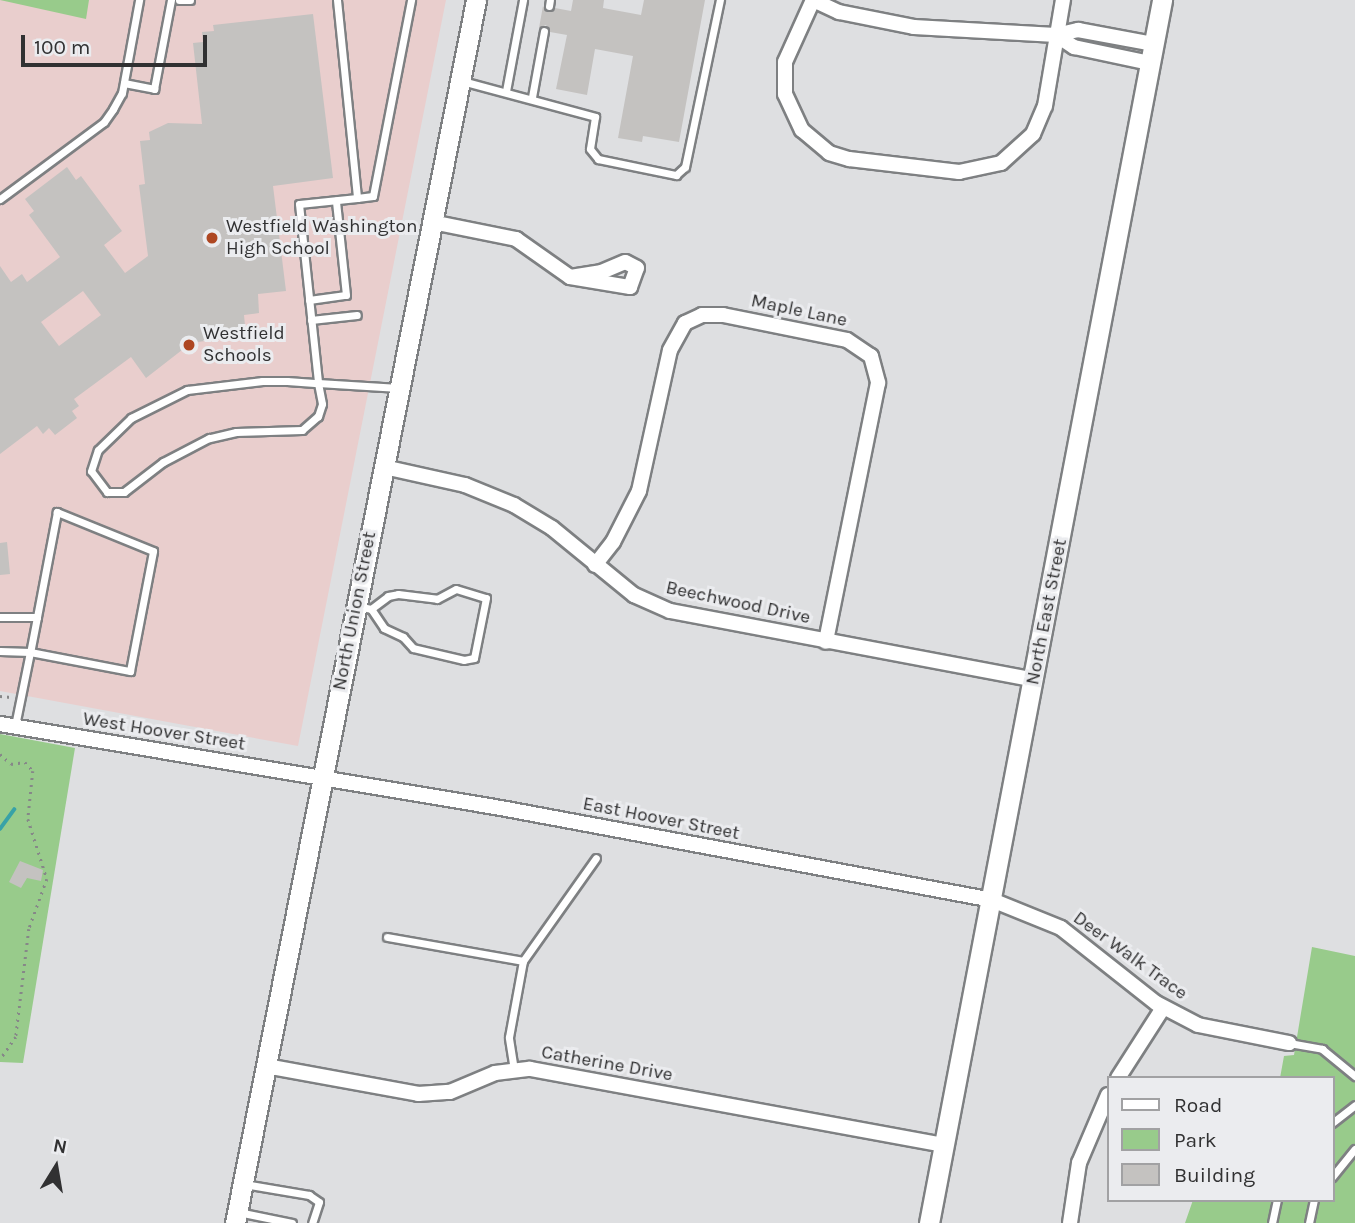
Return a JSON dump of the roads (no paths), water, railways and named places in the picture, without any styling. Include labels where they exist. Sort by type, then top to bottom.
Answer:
[{"type":"street","name":"North Union Street","points":[[236,1218],[323,777],[364,607],[384,467],[476,0]]},
{"type":"street","points":[[1063,0],[1056,35],[1040,120],[1023,146],[1001,163],[959,172],[849,159],[815,144],[791,113],[785,94],[789,46],[813,0],[839,12],[914,27],[1056,35],[1074,47],[1151,53]]},
{"type":"street","name":"North East Street","points":[[929,1223],[1161,0]]},
{"type":"street","points":[[432,222],[516,239],[570,277]]},
{"type":"street","name":"Maple Lane","points":[[595,565],[612,542],[639,491],[670,350],[685,323],[702,315],[723,315],[847,340],[871,356],[878,383],[826,642]]},
{"type":"street","name":"Beechwood Drive","points":[[384,467],[465,485],[514,505],[552,528],[634,595],[670,611],[1034,680]]},
{"type":"street","name":"West Hoover Street","points":[[0,724],[323,777]]},
{"type":"street","name":"East Hoover Street","points":[[323,777],[992,900]]},
{"type":"street","name":"Deer Walk Trace","points":[[992,900],[1061,928],[1163,1007],[1217,1030],[1289,1043]]},
{"type":"street","points":[[1119,1076],[1163,1007]]},
{"type":"street","name":"Catherine Drive","points":[[266,1066],[418,1094],[450,1091],[514,1070],[550,1072],[943,1145]]},
{"type":"street","points":[[1070,1223],[1079,1163],[1106,1100]]},
{"type":"lane","points":[[0,199],[104,122],[124,83],[139,0]]},
{"type":"lane","points":[[124,83],[154,89],[171,0]]},
{"type":"lane","points":[[179,0],[190,0]]},
{"type":"lane","points":[[337,0],[357,198]]},
{"type":"lane","points":[[399,388],[318,383],[233,381],[187,390],[159,401],[131,418],[98,450],[91,471],[107,492],[124,492],[163,462],[209,438],[236,432],[302,430],[318,416],[321,404],[318,383],[311,320],[299,204],[373,196],[411,0]]},
{"type":"lane","points":[[506,90],[523,0]]},
{"type":"lane","points":[[460,80],[532,97],[596,117],[590,149],[598,159],[682,173],[720,0]]},
{"type":"lane","points":[[532,97],[544,31]]},
{"type":"lane","points":[[309,300],[346,295],[336,201]]},
{"type":"lane","points":[[311,320],[357,315]]},
{"type":"lane","points":[[0,651],[30,652],[130,671],[153,551],[57,512],[37,617],[30,652],[15,726]]},
{"type":"lane","points":[[456,589],[486,598],[474,658],[464,660],[413,648],[403,637],[384,628],[364,607],[398,594],[437,599],[456,589]]},
{"type":"lane","points":[[0,617],[37,617]]},
{"type":"lane","points":[[514,1070],[509,1037],[523,961],[596,859]]},
{"type":"lane","points":[[387,937],[523,961]]},
{"type":"lane","points":[[1289,1043],[1322,1049],[1355,1076]]},
{"type":"lane","points":[[1334,1121],[1355,1105]]},
{"type":"lane","points":[[1334,1175],[1355,1149]]},
{"type":"lane","points":[[243,1184],[309,1195],[319,1202],[312,1223]]},
{"type":"lane","points":[[1272,1223],[1277,1202]]},
{"type":"lane","points":[[1309,1223],[1314,1202]]},
{"type":"lane","points":[[236,1218],[292,1223]]},
{"type":"waterway","points":[[0,829],[14,810]]},
{"type":"place","name":"Westfield Washington High School","points":[[212,238]]},
{"type":"place","name":"Westfield Schools","points":[[189,345]]}]
